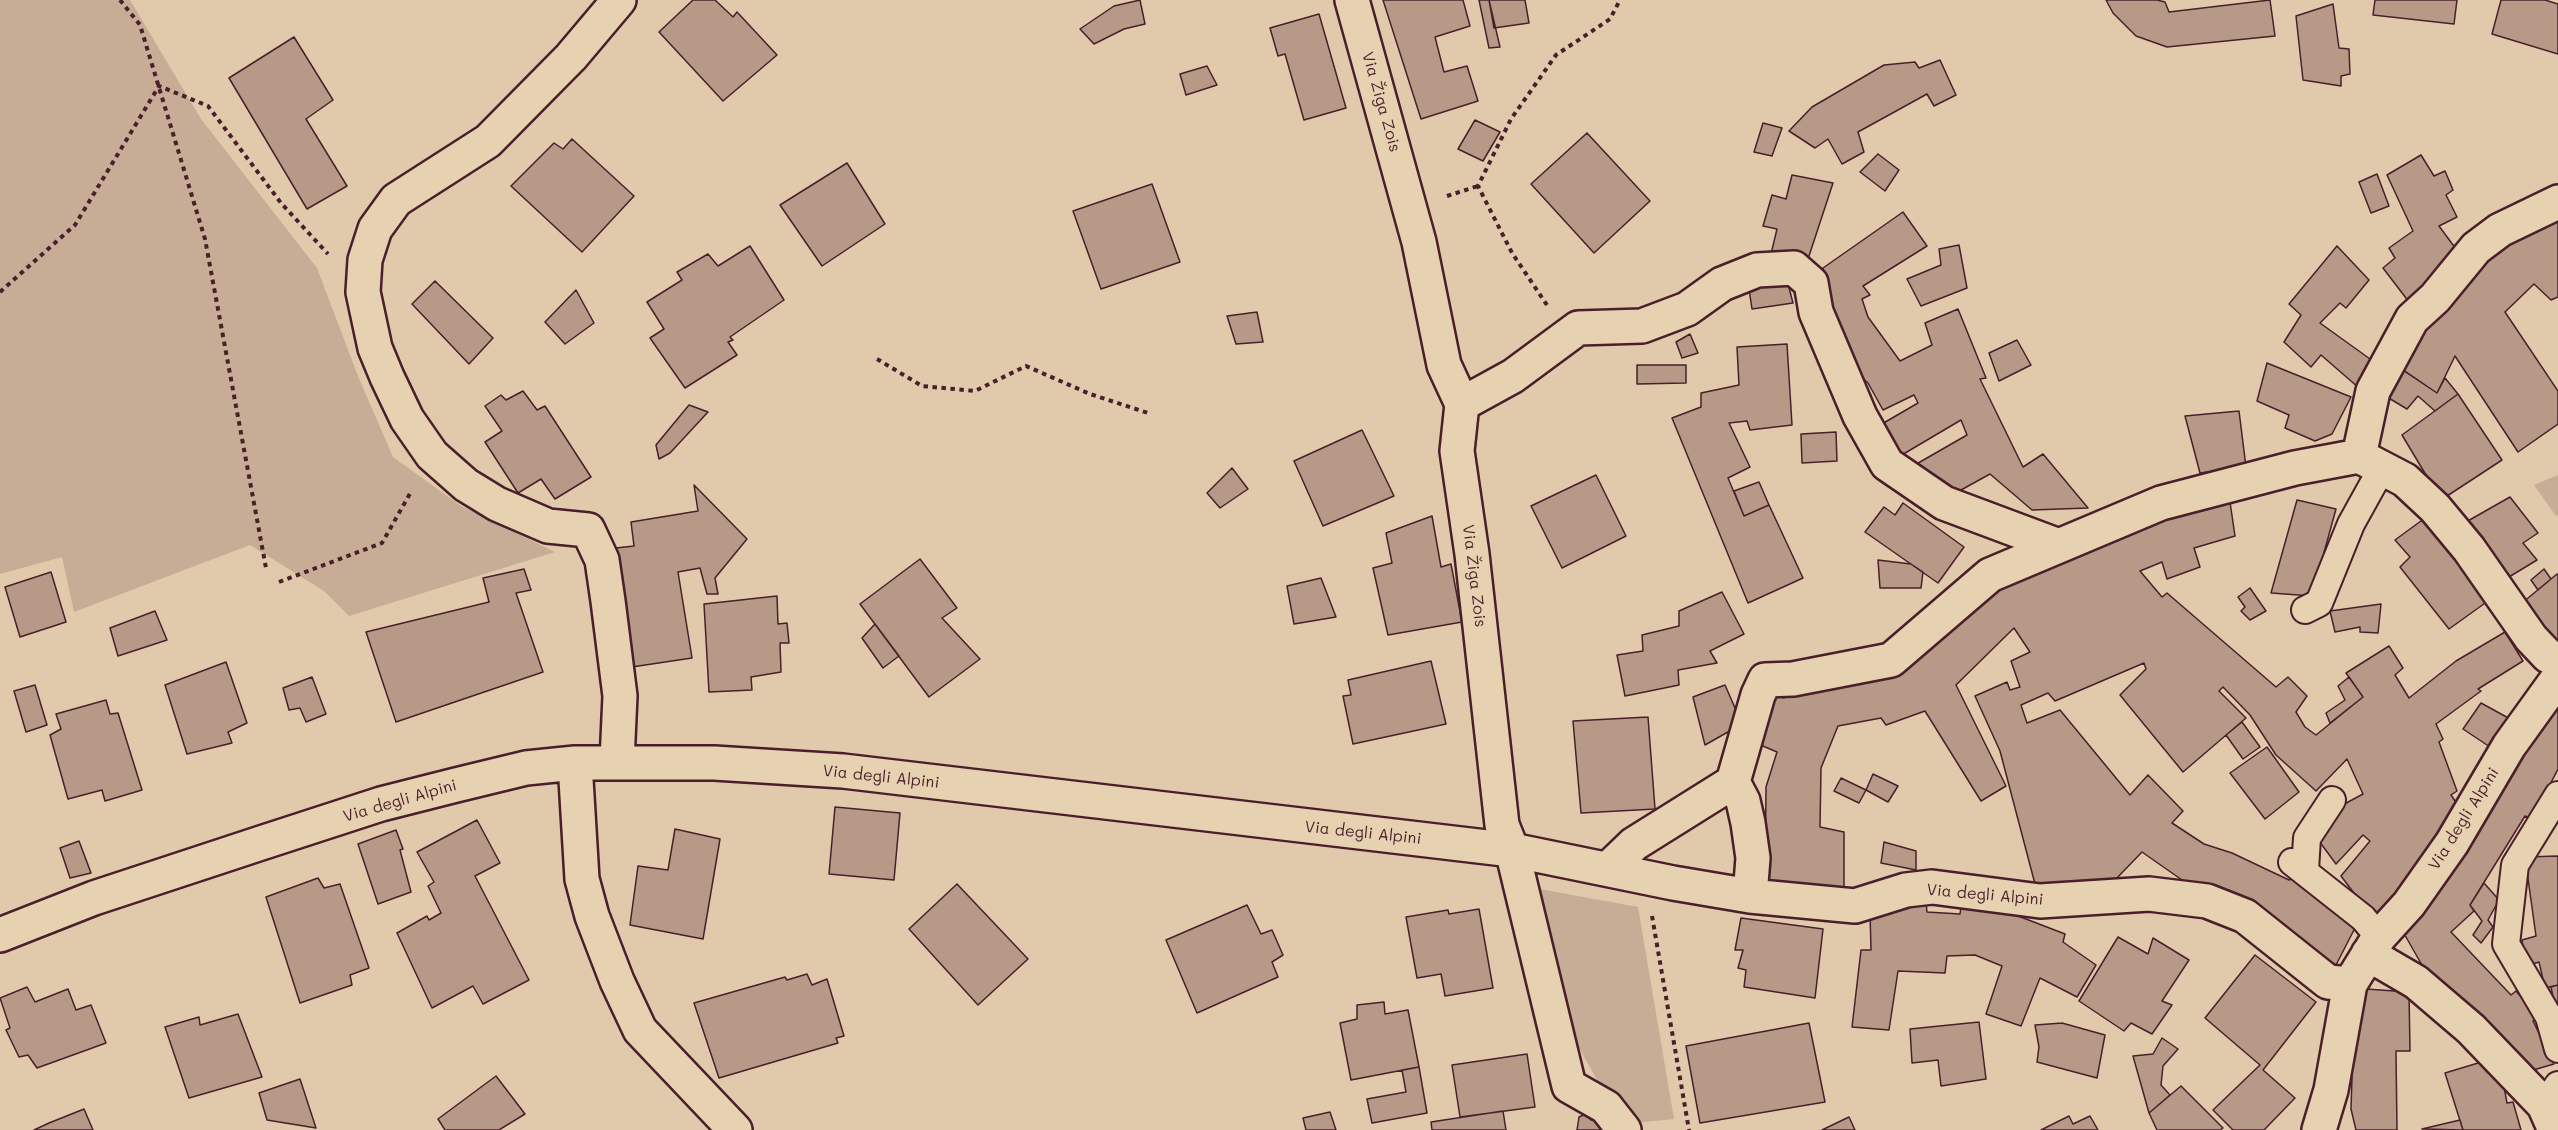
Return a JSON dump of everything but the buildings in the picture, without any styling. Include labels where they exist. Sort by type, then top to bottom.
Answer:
[{"type":"street","points":[[617,761],[620,696],[602,560],[588,530],[548,526],[497,504],[466,485],[432,455],[407,419],[387,377],[375,348],[363,292],[365,260],[375,229],[396,200],[488,141],[571,57],[619,0]]},
{"type":"street","name":"Via Žiga Zois","points":[[1352,0],[1419,242],[1444,365],[1462,404],[1457,451],[1472,554],[1502,825],[1512,850],[1569,1086],[1606,1107],[1624,1130]]},
{"type":"street","points":[[2370,462],[2373,391],[2412,319],[2435,298],[2475,248],[2500,230],[2558,202]]},
{"type":"street","points":[[1462,404],[1513,376],[1578,328],[1642,326],[1686,309],[1722,284],[1757,270],[1794,268],[1811,282],[1816,312],[1860,416],[1887,464],[1944,503],[2059,546]]},
{"type":"street","points":[[1608,869],[1634,844],[1733,782],[1758,695],[1765,680],[1793,680],[1891,660],[1990,574],[2185,496],[2295,468],[2370,462],[2405,480],[2434,508],[2469,549],[2531,638],[2548,656],[2558,659]]},
{"type":"street","name":"Via degli Alpini","points":[[0,935],[94,898],[381,804],[526,768],[617,761],[714,763],[843,771],[1512,850],[1656,880],[1750,896],[1855,906],[1906,890],[1932,887],[2040,901],[2149,894],[2207,901],[2245,916],[2328,982],[2350,984],[2373,946],[2409,904],[2452,843],[2509,746],[2558,678]]},
{"type":"street","points":[[575,763],[582,879],[592,916],[616,981],[640,1030],[735,1130]]},
{"type":"street","points":[[1733,782],[1743,801],[1749,823],[1753,858],[1750,896]]},
{"type":"street","points":[[2373,946],[2471,1029],[2552,1107]]},
{"type":"street","points":[[2319,1130],[2331,1090],[2350,984]]},
{"type":"lane","points":[[2305,610],[2319,603],[2351,524],[2370,462]]},
{"type":"lane","points":[[2558,795],[2515,865],[2506,944],[2549,1017],[2558,1049]]},
{"type":"lane","points":[[2332,800],[2307,838],[2299,866],[2363,918],[2373,946]]},
{"type":"path","points":[[120,0],[140,25],[205,239],[266,568]]},
{"type":"path","points":[[1567,335],[1512,253],[1478,186],[1511,119],[1556,55],[1610,19],[1620,0]]},
{"type":"path","points":[[0,292],[75,225],[159,86]]},
{"type":"path","points":[[159,86],[208,106],[281,203],[363,292]]},
{"type":"path","points":[[877,359],[922,386],[975,391],[1026,366],[1090,394],[1148,413]]},
{"type":"path","points":[[279,582],[382,543],[432,455]]},
{"type":"path","points":[[1656,880],[1651,922],[1689,1130]]},
{"type":"shaded area","points":[[0,0],[130,0],[201,119],[317,268],[358,376],[393,457],[461,506],[555,552],[349,616],[324,591],[250,545],[74,612],[62,557],[0,574]]},
{"type":"shaded area","points":[[2558,475],[2558,515],[2556,516],[2534,485]]},
{"type":"shaded area","points":[[1540,889],[1638,907],[1674,1119],[1634,1123],[1606,1096],[1578,1046]]}]
